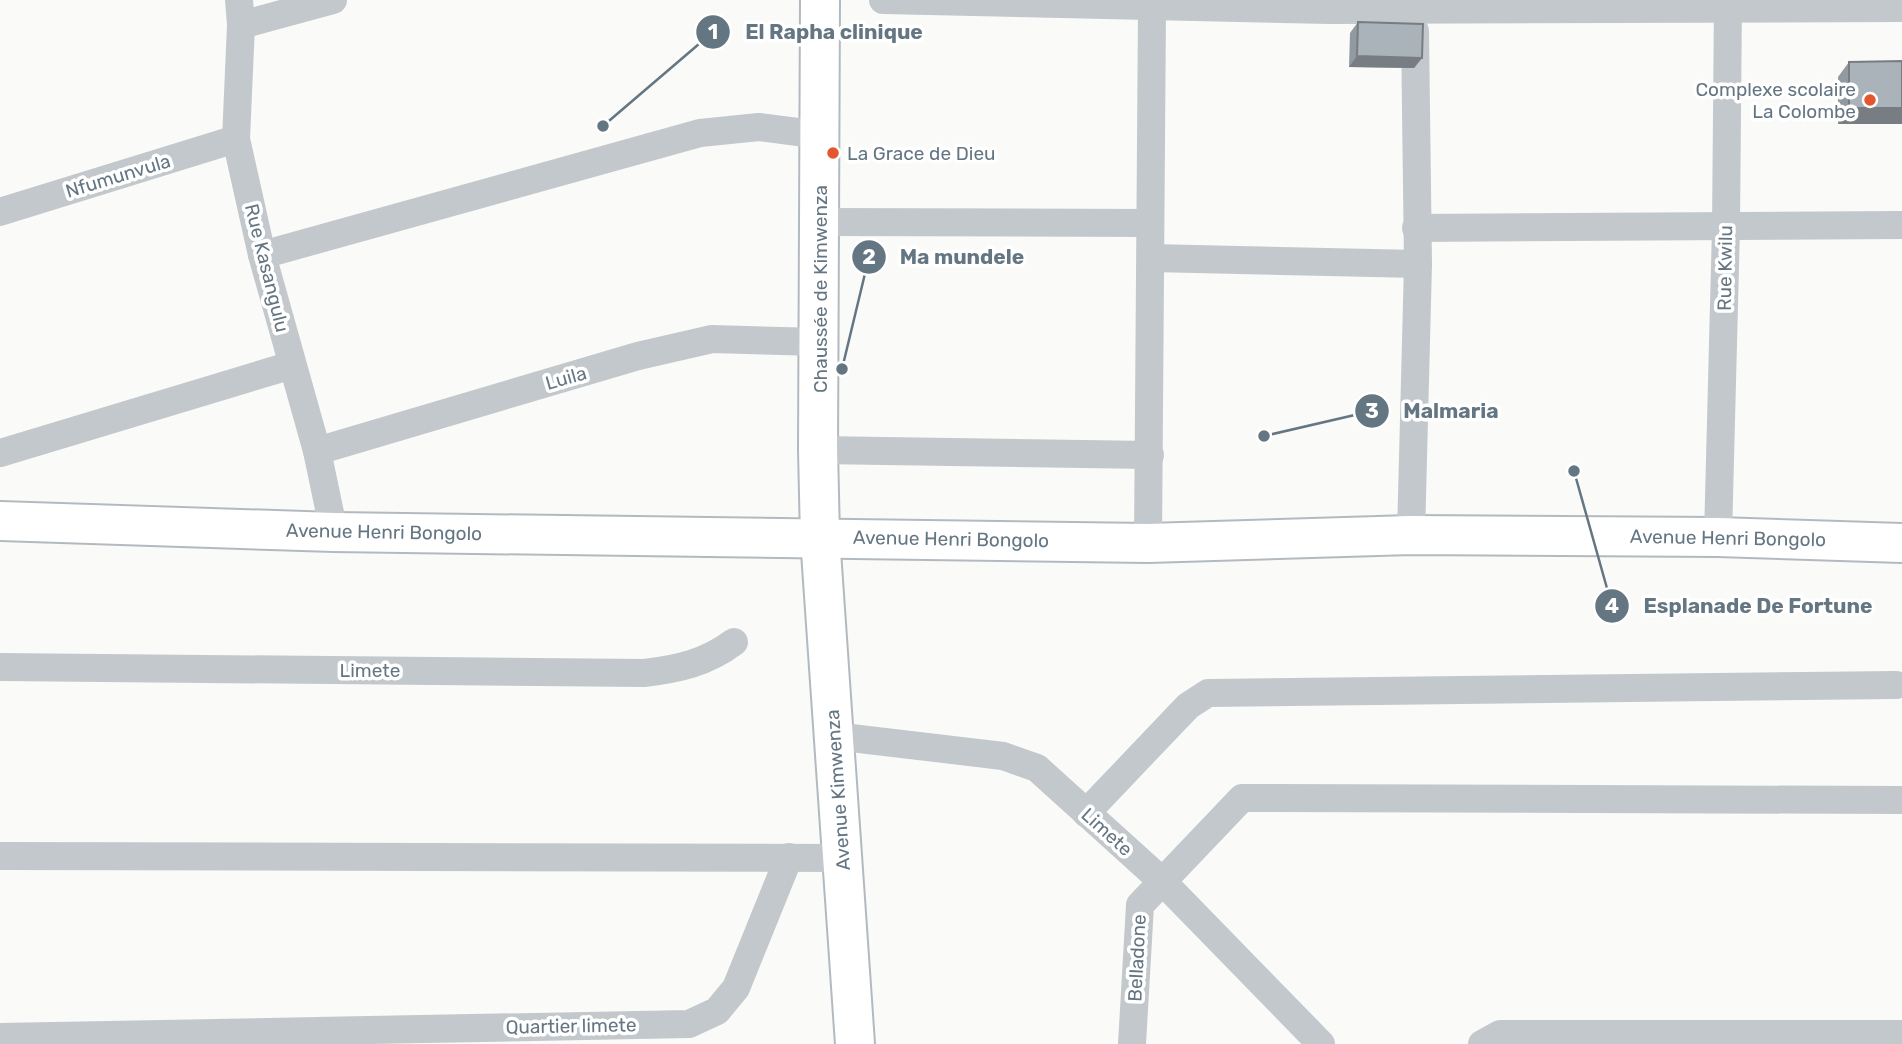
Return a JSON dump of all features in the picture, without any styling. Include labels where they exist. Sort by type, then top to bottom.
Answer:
[{"type":"street","points":[[240,13],[333,0]]},
{"type":"street","name":"Chaussée de Kimwenza","points":[[820,0],[818,450],[821,537]]},
{"type":"street","points":[[883,0],[1152,8],[1330,5],[1902,8]]},
{"type":"street","name":"Rue Kwilu","points":[[1718,537],[1727,227],[1728,6]]},
{"type":"street","points":[[1411,535],[1418,264],[1416,228],[1428,7]]},
{"type":"street","points":[[1148,542],[1152,8]]},
{"type":"street","name":"Rue Kasangulu","points":[[240,13],[236,139],[262,255],[317,451],[334,532]]},
{"type":"street","points":[[262,255],[700,133],[759,127],[821,135]]},
{"type":"street","name":"Nfumunvula","points":[[0,212],[236,139]]},
{"type":"street","points":[[820,222],[1149,223]]},
{"type":"street","points":[[1416,228],[1902,225]]},
{"type":"street","points":[[1151,258],[1418,264]]},
{"type":"street","name":"Luila","points":[[317,451],[638,356],[712,339],[820,342]]},
{"type":"street","points":[[0,453],[292,365]]},
{"type":"street","points":[[818,450],[1150,455]]},
{"type":"street","name":"Avenue Henri Bongolo","points":[[0,521],[334,532],[1148,542],[1411,535],[1718,537],[1902,543]]},
{"type":"street","name":"Avenue Kimwenza","points":[[821,537],[855,1044]]},
{"type":"street","name":"Limete","points":[[0,667],[644,673],[680,669],[705,660],[734,642]]},
{"type":"street","points":[[1086,813],[1188,706],[1208,693],[1896,685]]},
{"type":"street","name":"Limete","points":[[834,736],[1003,756],[1024,762],[1050,778],[1163,882],[1321,1044]]},
{"type":"street","name":"Belladone","points":[[1132,1044],[1138,912],[1145,898],[1242,799],[1249,796],[1902,800]]},
{"type":"street","points":[[0,856],[842,858]]},
{"type":"street","name":"Quartier limete","points":[[0,1037],[689,1024],[717,1011],[736,988],[789,857]]},
{"type":"street","points":[[1482,1044],[1500,1034],[1902,1034]]},
{"type":"building","points":[[1358,22],[1423,24],[1422,58],[1357,56]]},
{"type":"building","points":[[1902,61],[1902,108],[1849,108],[1849,62]]},
{"type":"place","name":"Complexe scolaire La Colombe","points":[[1870,100]]},
{"type":"place","name":"El Rapha clinique","points":[[603,126]]},
{"type":"place","name":"La Grace de Dieu","points":[[833,153]]},
{"type":"place","name":"Ma mundele","points":[[842,369]]},
{"type":"place","name":"Malmaria","points":[[1264,436]]},
{"type":"place","name":"Esplanade De Fortune","points":[[1574,471]]}]
